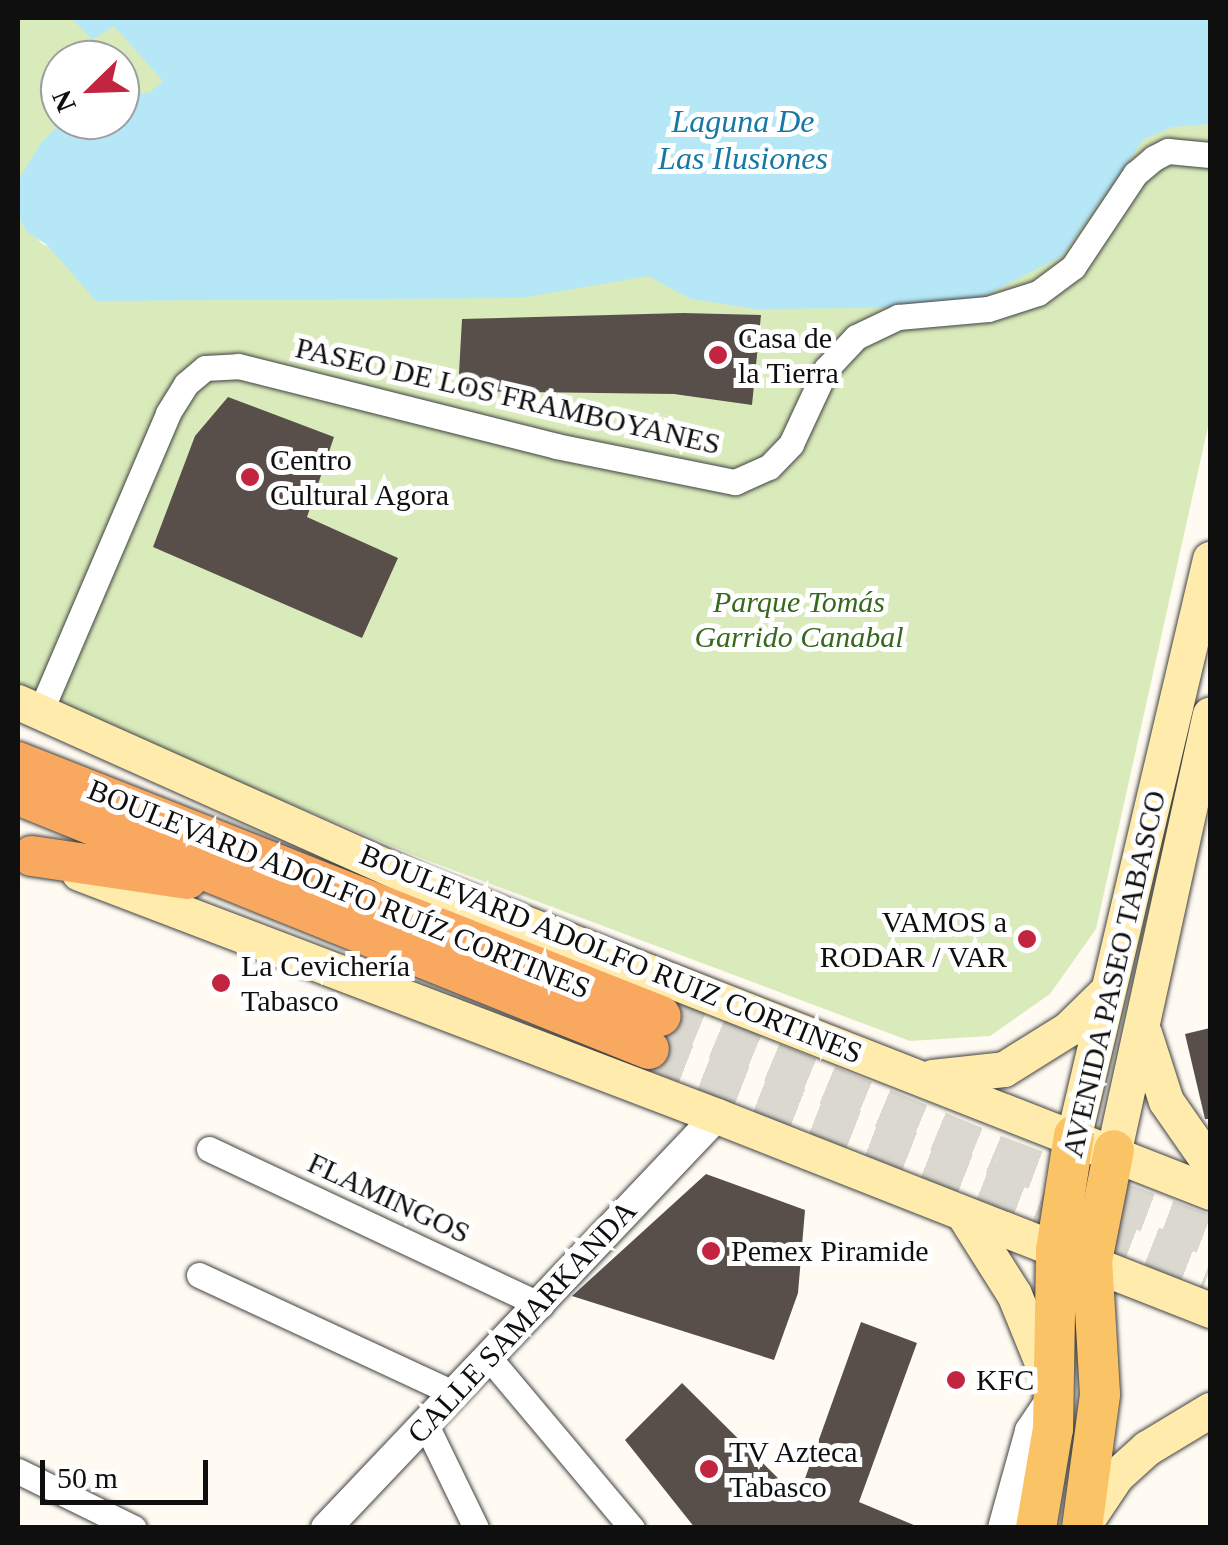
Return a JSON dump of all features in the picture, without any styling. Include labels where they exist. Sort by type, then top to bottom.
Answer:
[{"type":"highway","name":"BOULEVARD ADOLFO RUÍZ CORTINES","points":[[18,762],[655,1032],[252,889],[18,795]]},
{"type":"highway","points":[[25,853],[252,889]]},
{"type":"main road","name":"AVENIDA PASEO TABASCO","points":[[1083,1526],[1100,1394],[1074,1256],[1074,1135],[1210,559]]},
{"type":"main road","name":"BOULEVARD ADOLFO RUIZ CORTINES","points":[[29,706],[430,886],[914,1077],[1114,1150],[1210,1192]]},
{"type":"main road","name":"AVENIDA PASEO TABASCO","points":[[1036,1528],[1055,1394],[1052,1298],[1074,1256],[1114,1150],[1210,714]]},
{"type":"main road","points":[[25,853],[716,1116],[1210,1310]]},
{"type":"main road","points":[[914,1077],[1004,1070],[1068,1029],[1110,986]]},
{"type":"main road","points":[[1142,1021],[1150,1062],[1166,1101],[1210,1164]]},
{"type":"main road","points":[[964,1215],[1014,1294],[1055,1394]]},
{"type":"main road","points":[[1083,1526],[1116,1476],[1146,1448],[1210,1410]]},
{"type":"street","name":"PASEO DE LOS FRAMBOYANES","points":[[29,706],[168,413],[186,384],[205,368],[238,366],[574,450],[734,482],[769,467],[791,444],[826,368],[856,337],[898,316],[988,309],[1038,294],[1073,267],[1135,174],[1154,158],[1168,151],[1210,155]]},
{"type":"street","name":"CALLE SAMARKANDA","points":[[326,1528],[716,1116]]},
{"type":"street","name":"FLAMINGOS","points":[[208,1149],[541,1305]]},
{"type":"street","points":[[199,1275],[455,1394]]},
{"type":"street","points":[[490,1359],[632,1528]]},
{"type":"street","points":[[1003,1528],[1030,1431],[1055,1394]]},
{"type":"street","points":[[426,1425],[476,1528]]},
{"type":"street","points":[[18,1471],[134,1528]]},
{"type":"green space","points":[[18,18],[97,18],[130,27],[171,73],[140,103],[140,40],[40,40],[40,140],[54,140],[18,208]]},
{"type":"green space","name":"Parque Tomás Garrido Canabal","points":[[1210,18],[1210,418],[1096,929],[1050,994],[990,1036],[910,1041],[421,858],[18,691],[18,214],[42,244],[73,255]]},
{"type":"water","name":"Laguna De Las Ilusiones","points":[[72,18],[1210,18],[1210,124],[1172,127],[1144,139],[1062,256],[963,307],[756,309],[691,299],[648,276],[521,298],[96,301],[47,245],[26,231],[18,215],[18,181],[44,140],[140,140],[140,93],[149,93],[163,81],[140,55],[140,40],[126,40],[114,26],[92,40]]},
{"type":"building","points":[[683,313],[761,315],[752,405],[674,394],[458,391],[462,319]]},
{"type":"building","name":"Centro Cultural Agora","points":[[228,397],[334,437],[307,517],[398,558],[362,638],[153,547],[195,436]]},
{"type":"building","points":[[1210,1028],[1210,1119],[1205,1119],[1185,1034]]},
{"type":"building","name":"Pemex Piramide","points":[[706,1174],[805,1210],[798,1293],[774,1360],[572,1296]]},
{"type":"building","points":[[861,1322],[917,1343],[859,1502],[921,1528],[695,1528],[625,1440],[682,1383],[798,1498]]},
{"type":"tunnel","points":[[661,1016],[998,1156],[1210,1236]]},
{"type":"tunnel","points":[[649,1049],[1210,1269]]},
{"type":"place","name":"Casa de la Tierra","points":[[718,355]]},
{"type":"place","name":"Centro Cultural Agora","points":[[250,477]]},
{"type":"place","name":"VAMOS a RODAR / VAR","points":[[1027,939]]},
{"type":"place","name":"La Cevichería Tabasco","points":[[221,983]]},
{"type":"place","name":"Pemex Piramide","points":[[711,1251]]},
{"type":"place","name":"KFC","points":[[956,1380]]},
{"type":"place","name":"TV Azteca Tabasco","points":[[709,1469]]}]
